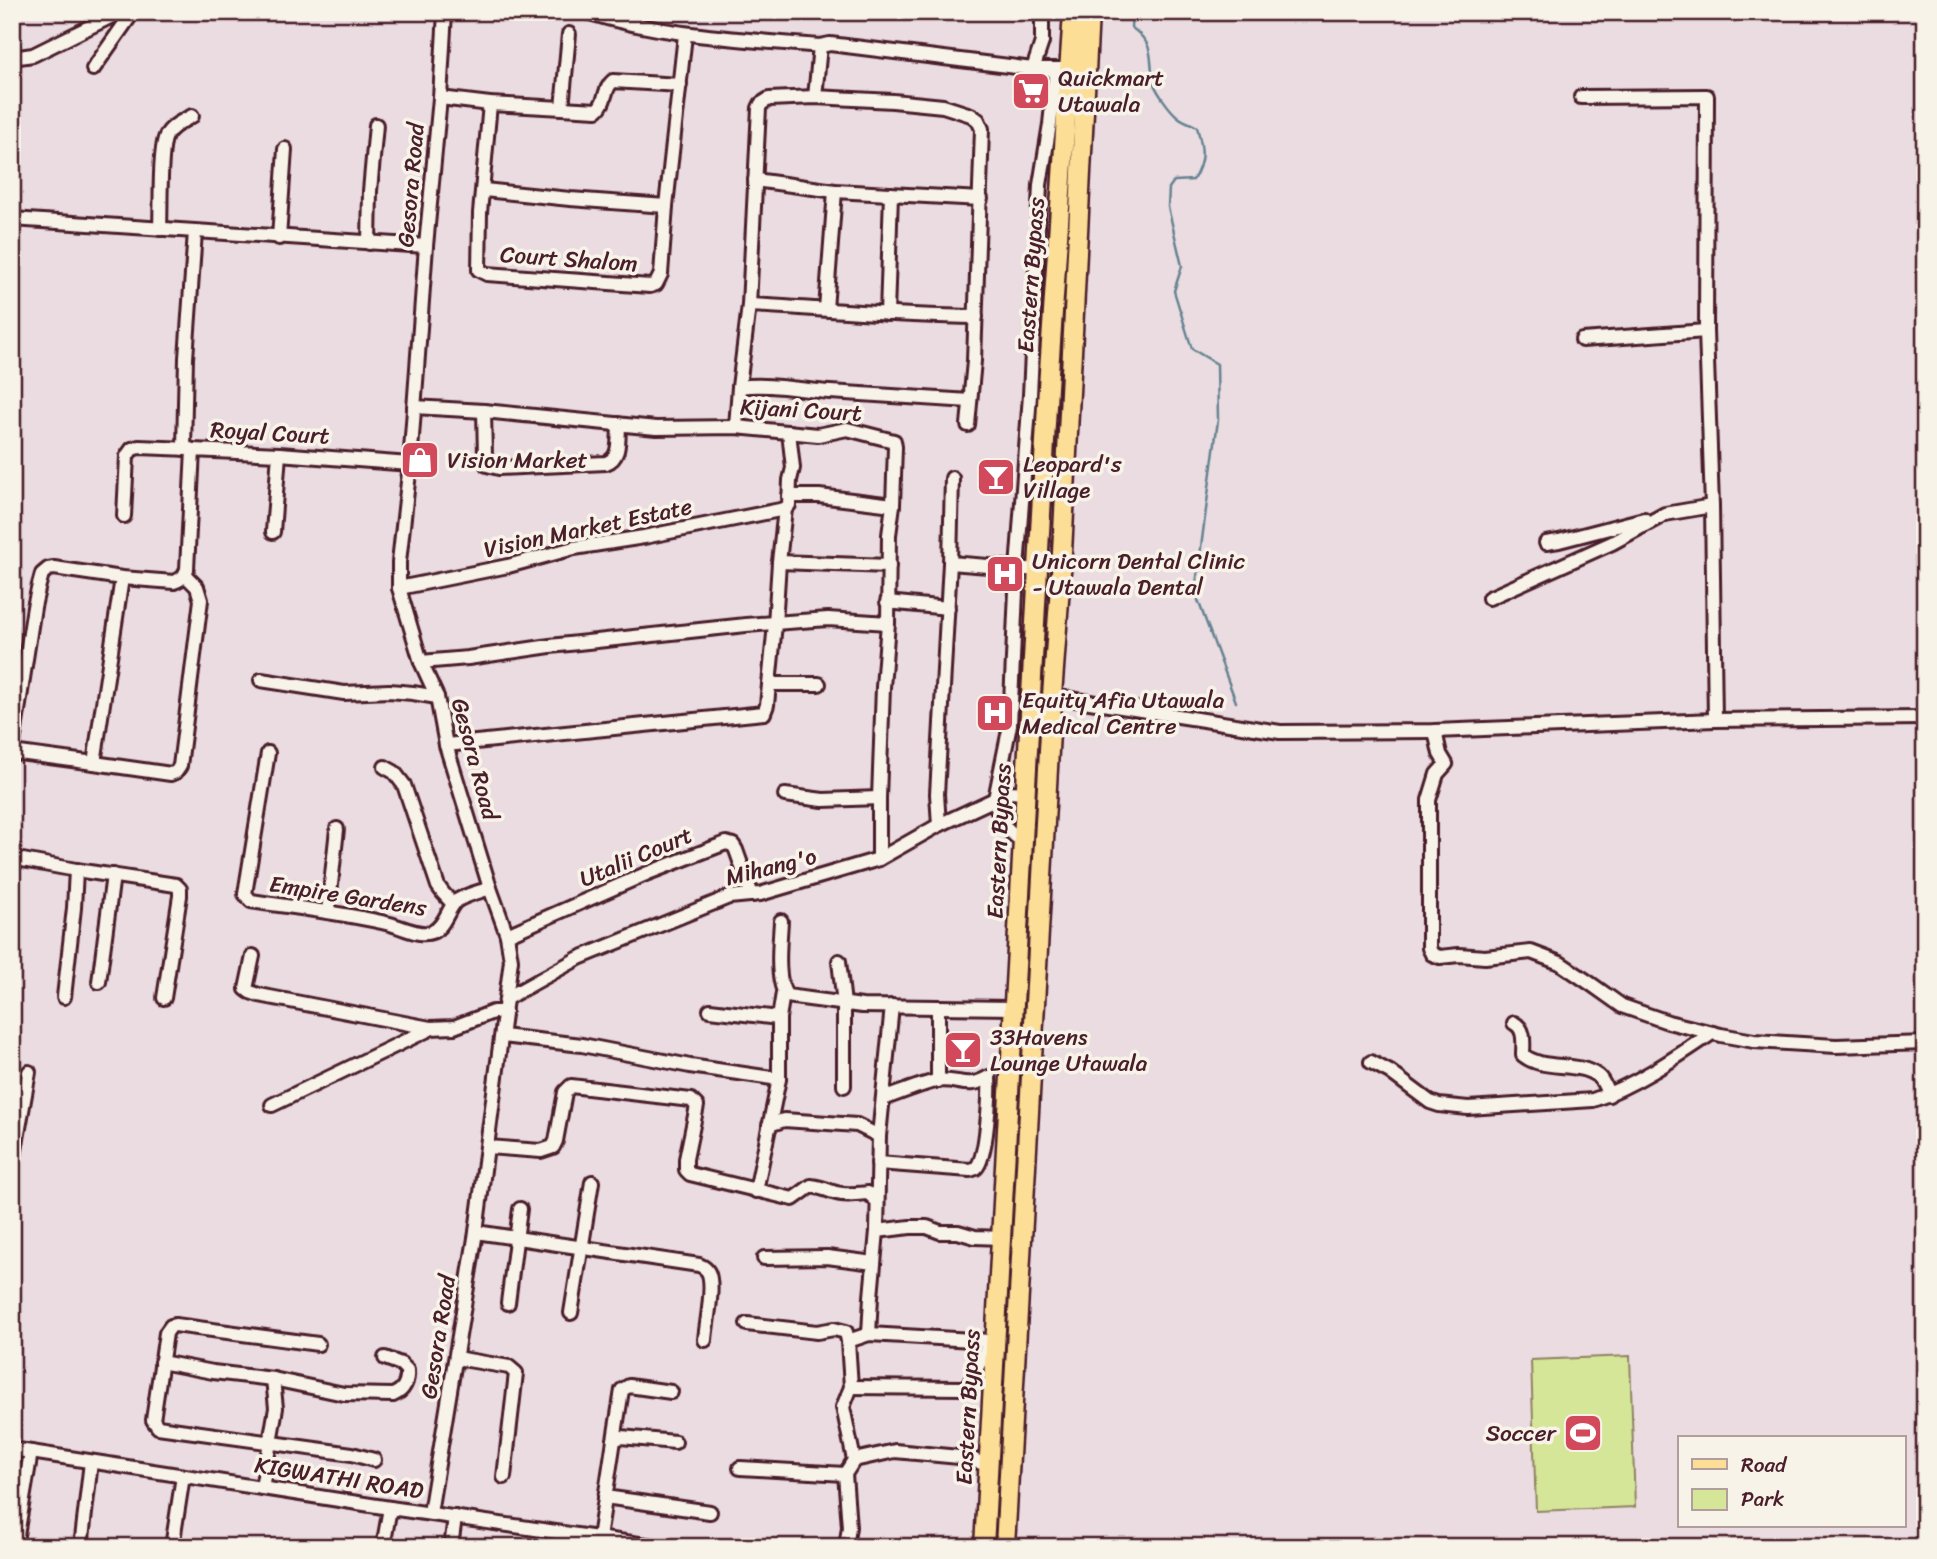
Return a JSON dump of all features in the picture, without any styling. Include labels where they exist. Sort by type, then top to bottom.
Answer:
[{"type":"main road","name":"Eastern Bypass","points":[[985,1547],[993,1345],[1002,1238],[991,1169],[1014,1008],[1058,239],[1062,69],[1073,12]]},
{"type":"main road","name":"Eastern Bypass","points":[[1005,1547],[1089,12]]},
{"type":"main road","points":[[1048,387],[1070,388]]},
{"type":"street","points":[[12,58],[33,55],[120,12]]},
{"type":"street","points":[[93,69],[133,12]]},
{"type":"street","name":"Gesora Road","points":[[430,1513],[477,1232],[511,960],[507,935],[446,745],[437,697],[421,662],[399,588],[445,12]]},
{"type":"street","points":[[586,12],[620,23],[685,35],[820,46],[830,44],[1033,69],[1062,69],[1040,185],[1010,725],[995,799],[998,818],[1024,843]]},
{"type":"street","points":[[1033,69],[1042,42],[1042,12]]},
{"type":"street","points":[[562,108],[569,34]]},
{"type":"street","name":"Court Shalom","points":[[490,104],[480,213],[478,267],[481,272],[650,286],[656,284],[661,274],[685,35]]},
{"type":"street","points":[[815,97],[820,46]]},
{"type":"street","points":[[440,98],[490,104],[597,110],[613,81],[680,85]]},
{"type":"street","points":[[1581,97],[1707,96],[1706,331],[1715,720]]},
{"type":"street","points":[[736,427],[749,305],[761,104],[769,99],[815,97],[943,106],[978,120],[982,129],[981,199],[968,425]]},
{"type":"street","points":[[160,229],[163,148],[167,135],[177,124],[192,116]]},
{"type":"street","points":[[369,243],[376,125]]},
{"type":"street","points":[[279,238],[285,149]]},
{"type":"street","points":[[755,180],[835,191],[981,199]]},
{"type":"street","points":[[484,190],[666,206]]},
{"type":"street","points":[[827,309],[835,191]]},
{"type":"street","points":[[887,314],[891,194]]},
{"type":"street","points":[[12,219],[426,247]]},
{"type":"street","points":[[124,516],[127,456],[132,449],[189,449],[186,358],[195,232]]},
{"type":"street","points":[[1037,239],[1058,239]]},
{"type":"street","points":[[749,305],[917,317],[976,317]]},
{"type":"street","points":[[1582,340],[1706,331]]},
{"type":"street","points":[[739,387],[776,386],[970,401]]},
{"type":"street","name":"Kijani Court","points":[[414,407],[656,428],[736,427],[818,435],[847,429],[894,441],[879,798],[879,859]]},
{"type":"street","points":[[484,411],[486,465],[499,468],[606,463],[616,457],[619,424]]},
{"type":"street","points":[[446,745],[762,714],[766,710],[779,562],[793,468],[789,432]]},
{"type":"street","name":"Royal Court","points":[[185,575],[190,533],[189,449],[410,464]]},
{"type":"street","points":[[1026,452],[1045,452]]},
{"type":"street","points":[[273,532],[279,454]]},
{"type":"street","points":[[939,825],[938,780],[952,478]]},
{"type":"street","name":"Vision Market Estate","points":[[399,588],[508,566],[574,548],[644,537],[820,496],[893,505]]},
{"type":"street","points":[[1546,542],[1665,514],[1712,506]]},
{"type":"street","points":[[1489,598],[1612,543],[1665,514]]},
{"type":"street","points":[[779,562],[889,566]]},
{"type":"street","points":[[950,563],[1039,570]]},
{"type":"street","points":[[54,568],[174,582],[185,575],[197,587],[201,600],[180,766],[176,772],[171,774],[12,751],[34,607],[42,574],[54,568]]},
{"type":"street","points":[[94,763],[122,578]]},
{"type":"street","points":[[887,601],[948,608]]},
{"type":"street","points":[[421,662],[746,625],[828,619],[888,623]]},
{"type":"street","points":[[261,680],[344,693],[413,692],[437,697]]},
{"type":"street","points":[[769,684],[819,684]]},
{"type":"street","points":[[1052,696],[1280,732],[1435,731],[1715,720],[1925,718]]},
{"type":"street","points":[[1010,725],[1031,726]]},
{"type":"street","points":[[1435,731],[1437,746],[1446,764],[1437,774],[1429,800],[1429,948],[1432,954],[1440,957],[1485,957],[1531,952],[1560,963],[1622,1006],[1668,1022],[1754,1041],[1836,1046],[1925,1043]]},
{"type":"street","name":"Empire Gardens","points":[[268,753],[247,879],[246,897],[251,901],[328,912],[429,933],[439,927],[459,899],[490,888]]},
{"type":"street","points":[[385,767],[394,772],[404,785],[438,886],[453,904]]},
{"type":"street","name":"Mihang'o","points":[[507,998],[579,958],[729,897],[752,895],[879,859],[1003,793],[1027,794]]},
{"type":"street","points":[[785,795],[823,800],[879,798]]},
{"type":"street","points":[[328,912],[337,829]]},
{"type":"street","name":"Utalii Court","points":[[507,935],[648,873],[726,843],[733,845],[736,850],[752,895]]},
{"type":"street","points":[[12,858],[176,885],[180,889],[164,998]]},
{"type":"street","points":[[64,997],[76,870]]},
{"type":"street","points":[[99,982],[113,875]]},
{"type":"street","points":[[756,1191],[779,1079],[779,1018],[783,993],[779,956],[781,921]]},
{"type":"street","points":[[253,956],[247,989],[250,992],[430,1028],[454,1027],[493,1012],[505,1012]]},
{"type":"street","points":[[839,961],[844,1004],[844,1086]]},
{"type":"street","points":[[783,993],[787,996],[844,1004],[1014,1008]]},
{"type":"street","points":[[869,1334],[877,1231],[879,1136],[892,1006]]},
{"type":"street","points":[[938,1007],[938,1081]]},
{"type":"street","points":[[710,1010],[779,1018]]},
{"type":"street","points":[[1514,1023],[1523,1034],[1523,1055],[1529,1060],[1577,1067],[1598,1076],[1609,1095]]},
{"type":"street","points":[[272,1105],[430,1028]]},
{"type":"street","points":[[1371,1062],[1390,1072],[1430,1102],[1439,1105],[1468,1108],[1593,1100],[1639,1079],[1712,1033]]},
{"type":"street","points":[[502,1036],[582,1045],[690,1066],[779,1079]]},
{"type":"street","points":[[12,1167],[29,1072]]},
{"type":"street","points":[[883,1099],[938,1081],[971,1085],[979,1084],[989,1077],[990,1093],[982,1158],[991,1169]]},
{"type":"street","points":[[488,1147],[541,1151],[553,1147],[565,1093],[571,1086],[691,1100],[696,1106],[686,1159],[686,1170],[690,1174],[793,1199],[811,1186],[827,1188],[833,1192],[868,1193],[877,1201]]},
{"type":"street","points":[[769,1125],[784,1120],[856,1125],[879,1136]]},
{"type":"street","points":[[878,1163],[970,1170],[991,1169]]},
{"type":"street","points":[[571,1313],[592,1182]]},
{"type":"street","points":[[508,1303],[520,1209]]},
{"type":"street","points":[[877,1231],[928,1227],[940,1232],[1002,1238]]},
{"type":"street","points":[[477,1232],[699,1265],[706,1269],[709,1275],[705,1340]]},
{"type":"street","points":[[764,1258],[827,1257],[874,1263]]},
{"type":"street","points":[[747,1324],[817,1332],[834,1329],[846,1332],[851,1387],[843,1407],[854,1460],[845,1474],[849,1527],[846,1547]]},
{"type":"street","points":[[318,1344],[175,1325],[168,1328],[153,1420],[158,1427],[352,1454],[374,1460]]},
{"type":"street","points":[[848,1341],[869,1334],[993,1345],[965,1388],[851,1387]]},
{"type":"street","points":[[456,1357],[509,1367],[516,1373],[504,1477]]},
{"type":"street","points":[[161,1362],[344,1394],[393,1395],[404,1387],[407,1370],[401,1364],[385,1358]]},
{"type":"street","points":[[262,1488],[276,1408],[273,1380]]},
{"type":"street","points":[[598,1538],[622,1390],[629,1385],[671,1392]]},
{"type":"street","points":[[614,1440],[621,1437],[675,1442]]},
{"type":"street","name":"KIGWATHI ROAD","points":[[12,1449],[455,1517],[580,1541],[598,1538],[660,1547]]},
{"type":"street","points":[[854,1460],[895,1451],[970,1458],[990,1467]]},
{"type":"street","points":[[15,1547],[18,1493],[31,1452]]},
{"type":"street","points":[[81,1547],[91,1462]]},
{"type":"street","points":[[740,1468],[845,1474]]},
{"type":"street","points":[[172,1547],[183,1476]]},
{"type":"street","points":[[605,1497],[710,1512]]},
{"type":"street","points":[[383,1547],[390,1508]]},
{"type":"street","points":[[451,1547],[455,1517]]},
{"type":"green space","name":"Soccer","points":[[1630,1356],[1635,1507],[1536,1511],[1531,1360]]},
{"type":"waterway","points":[[1132,12],[1131,27],[1147,45],[1156,89],[1177,116],[1197,127],[1201,142],[1202,154],[1197,173],[1193,180],[1174,181],[1169,188],[1168,207],[1182,266],[1174,291],[1192,349],[1217,364],[1218,420],[1195,592],[1236,702]]},
{"type":"place","name":"Quickmart Utawala","points":[[1031,91]]},
{"type":"place","name":"Vision Market","points":[[420,460]]},
{"type":"place","name":"Leopard's Village","points":[[996,477]]},
{"type":"place","name":"Unicorn Dental Clinic - Utawala Dental","points":[[1005,574]]},
{"type":"place","name":"Equity Afia Utawala Medical Centre","points":[[995,713]]},
{"type":"place","name":"33Havens Lounge Utawala","points":[[963,1050]]},
{"type":"place","name":"Soccer","points":[[1583,1433]]}]
